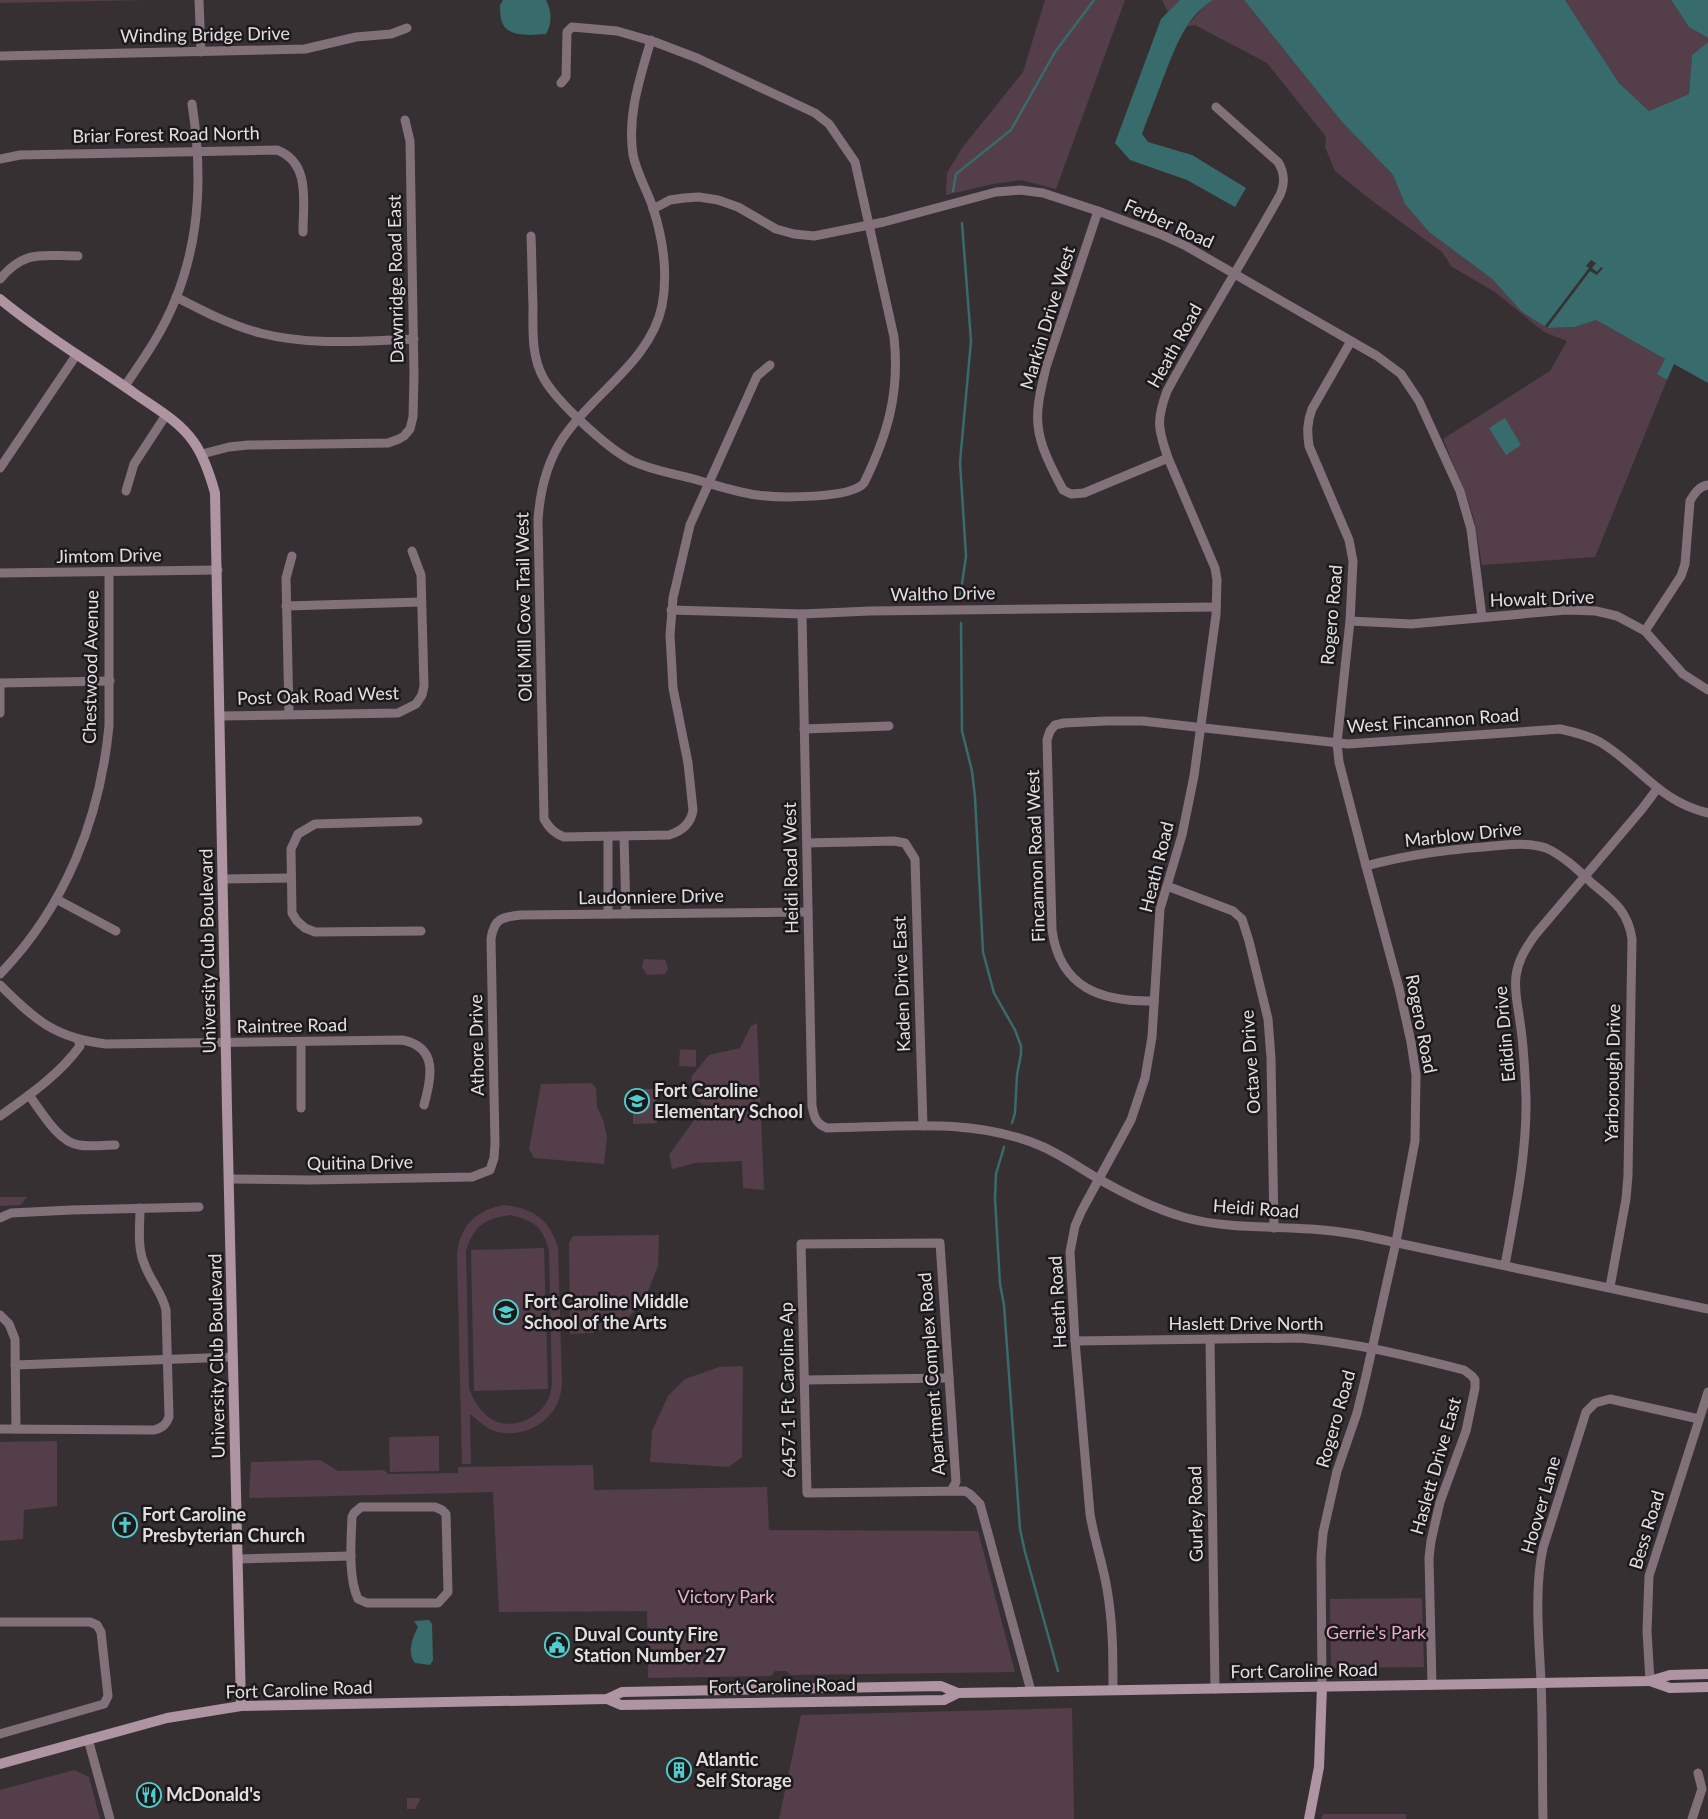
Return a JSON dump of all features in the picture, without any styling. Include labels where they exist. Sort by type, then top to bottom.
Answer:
[{"type":"street","points":[[199,0],[201,52]]},
{"type":"street","points":[[532,236],[534,353],[539,369],[560,401],[610,446],[634,462],[661,472],[765,496],[842,494],[861,487],[870,471],[889,422],[896,376],[894,337],[855,162],[829,124],[815,113],[697,58],[650,40],[617,32],[572,27],[567,32],[566,77],[561,83]]},
{"type":"street","name":"Winding Bridge Drive","points":[[0,56],[305,49],[356,37],[390,34],[407,28]]},
{"type":"street","name":"Old Mill Cove Trail West","points":[[608,836],[564,837],[550,828],[544,819],[538,520],[540,495],[548,469],[562,439],[578,418],[638,355],[655,326],[662,306],[664,256],[653,208],[634,156],[631,128],[634,101],[650,40]]},
{"type":"street","points":[[125,386],[155,340],[176,297],[188,258],[199,195],[198,150],[192,104]]},
{"type":"street","name":"Heath Road","points":[[1114,1690],[1111,1610],[1090,1514],[1075,1341],[1070,1252],[1079,1218],[1131,1120],[1145,1078],[1152,1037],[1160,909],[1189,806],[1202,726],[1218,580],[1215,568],[1168,458],[1158,420],[1167,391],[1236,274],[1280,195],[1284,183],[1282,168],[1274,158],[1216,107]]},
{"type":"street","name":"Dawnridge Road East","points":[[202,454],[229,447],[248,445],[388,443],[404,436],[410,429],[413,417],[414,339],[410,141],[405,120]]},
{"type":"street","name":"Briar Forest Road North","points":[[0,159],[20,155],[198,150],[277,150],[284,152],[294,160],[300,172],[303,232]]},
{"type":"street","name":"Ferber Road","points":[[653,208],[670,200],[684,198],[699,197],[718,200],[738,207],[776,229],[794,234],[814,236],[884,222],[996,192],[1020,190],[1043,193],[1098,211],[1160,234],[1186,246],[1351,341],[1401,374],[1419,401],[1460,492],[1471,529],[1482,617]]},
{"type":"street","name":"Markin Drive West","points":[[1098,211],[1046,367],[1038,408],[1038,426],[1045,452],[1063,490],[1071,494],[1084,493],[1168,458]]},
{"type":"street","points":[[0,279],[10,267],[26,258],[36,256],[78,256]]},
{"type":"street","points":[[176,297],[237,326],[286,338],[331,342],[414,339]]},
{"type":"street","name":"University Club Boulevard","points":[[0,299],[33,325],[125,386],[180,426],[202,454],[215,493],[241,1706]]},
{"type":"street","name":"Rogero Road","points":[[1309,1819],[1319,1767],[1322,1687],[1321,1556],[1323,1533],[1337,1471],[1357,1413],[1396,1242],[1415,1141],[1416,1075],[1412,1042],[1339,762],[1337,743],[1354,574],[1352,554],[1340,517],[1309,446],[1307,426],[1312,410],[1351,341]]},
{"type":"street","points":[[0,468],[77,354]]},
{"type":"street","points":[[608,914],[608,836],[669,835],[677,833],[687,825],[693,810],[688,763],[673,688],[670,649],[671,610],[690,525],[756,376],[770,365]]},
{"type":"street","points":[[126,491],[134,464],[166,415]]},
{"type":"street","points":[[1646,631],[1681,576],[1685,564],[1690,501],[1695,492],[1706,485]]},
{"type":"street","points":[[286,606],[421,602],[421,575],[412,551]]},
{"type":"street","points":[[289,714],[286,578],[292,556]]},
{"type":"street","name":"Jimtom Drive","points":[[0,573],[218,570]]},
{"type":"street","name":"Chestwood Avenue","points":[[0,974],[30,940],[70,874],[86,836],[97,798],[107,748],[109,719],[109,572]]},
{"type":"street","name":"Post Oak Road West","points":[[220,716],[398,713],[416,704],[422,695],[424,686],[421,602]]},
{"type":"street","name":"Waltho Drive","points":[[671,610],[802,614],[870,611],[1216,607]]},
{"type":"street","name":"Howalt Drive","points":[[1350,621],[1411,624],[1566,610],[1596,611],[1617,616],[1646,631],[1683,674],[1708,690]]},
{"type":"street","name":"Heidi Road West","points":[[802,614],[812,1106],[816,1121]]},
{"type":"street","points":[[0,713],[0,684],[110,681]]},
{"type":"street","name":"West Fincannon Road","points":[[1050,731],[1055,725],[1064,723],[1106,720],[1142,721],[1360,744],[1560,729],[1584,735],[1599,742],[1672,799],[1708,813]]},
{"type":"street","points":[[804,729],[890,726]]},
{"type":"street","name":"Fincannon Road West","points":[[1050,731],[1047,740],[1054,946],[1067,972],[1091,992],[1119,999],[1154,1000]]},
{"type":"street","name":"Edidin Drive","points":[[1505,1265],[1523,1154],[1526,1102],[1525,1064],[1516,996],[1516,976],[1520,958],[1584,876],[1657,789]]},
{"type":"street","points":[[418,821],[315,824],[298,834],[293,843],[291,878],[292,913],[305,928],[315,932],[421,931]]},
{"type":"street","points":[[624,836],[626,914]]},
{"type":"street","name":"Kaden Drive East","points":[[807,843],[894,841],[904,843],[915,859],[923,1126]]},
{"type":"street","name":"Marblow Drive","points":[[1366,866],[1413,854],[1452,849],[1533,845],[1546,848],[1557,854],[1584,876]]},
{"type":"street","name":"Yarborough Drive","points":[[1584,876],[1620,907],[1628,922],[1632,939],[1628,1175],[1626,1199],[1610,1288]]},
{"type":"street","points":[[224,879],[291,878]]},
{"type":"street","name":"Octave Drive","points":[[1167,886],[1232,911],[1242,919],[1249,941],[1268,1029],[1271,1058],[1274,1228]]},
{"type":"street","points":[[56,899],[116,931]]},
{"type":"street","name":"Laudonniere Drive","points":[[496,921],[506,916],[521,915],[808,912]]},
{"type":"street","name":"Athore Drive","points":[[490,1170],[494,1158],[495,1144],[490,938],[496,921]]},
{"type":"street","name":"Raintree Road","points":[[0,985],[40,1022],[78,1039],[106,1044],[402,1040],[416,1044],[424,1051],[430,1066],[430,1083],[424,1105]]},
{"type":"street","points":[[0,1116],[30,1095],[73,1054],[80,1046],[78,1039]]},
{"type":"street","points":[[301,1042],[301,1108]]},
{"type":"street","points":[[30,1095],[60,1136],[67,1142],[78,1146],[115,1145]]},
{"type":"street","name":"Heidi Road","points":[[816,1121],[827,1128],[923,1126],[984,1129],[1014,1136],[1042,1146],[1099,1179],[1165,1211],[1190,1219],[1233,1226],[1335,1231],[1396,1242],[1708,1309]]},
{"type":"street","name":"Quitina Drive","points":[[229,1178],[310,1180],[472,1177],[490,1170]]},
{"type":"street","points":[[0,1218],[10,1213],[199,1207]]},
{"type":"street","points":[[0,1429],[158,1429],[164,1426],[169,1416],[166,1310],[162,1294],[143,1262],[140,1208]]},
{"type":"street","name":"Apartment Complex Road","points":[[873,1244],[940,1243],[956,1482],[951,1491],[965,1491],[980,1504],[1031,1691]]},
{"type":"street","name":"6457-1 Ft Caroline Ap","points":[[873,1244],[801,1244],[807,1493],[951,1491]]},
{"type":"street","points":[[0,1315],[9,1324],[13,1332],[16,1365],[16,1429]]},
{"type":"street","name":"Gurley Road","points":[[1210,1338],[1215,1689]]},
{"type":"street","name":"Haslett Drive North","points":[[1075,1341],[1300,1338],[1334,1341],[1372,1348],[1464,1370],[1472,1376]]},
{"type":"street","points":[[16,1365],[233,1357]]},
{"type":"street","name":"Haslett Drive East","points":[[1432,1685],[1429,1558],[1431,1541],[1440,1502],[1466,1431],[1475,1388],[1475,1380],[1472,1376]]},
{"type":"street","points":[[805,1380],[949,1378]]},
{"type":"street","name":"Bess Road","points":[[1650,1682],[1647,1631],[1649,1576],[1708,1392]]},
{"type":"street","name":"Hoover Lane","points":[[1543,1819],[1539,1570],[1541,1556],[1586,1412],[1595,1403],[1610,1400],[1699,1419]]},
{"type":"street","points":[[361,1507],[436,1507],[446,1514],[448,1592],[438,1603],[367,1603],[358,1599],[355,1593],[352,1556],[352,1517],[361,1507]]},
{"type":"street","points":[[238,1559],[352,1556]]},
{"type":"street","points":[[0,1622],[90,1622],[97,1625],[101,1632],[108,1696],[104,1704],[0,1734]]},
{"type":"street","name":"Fort Caroline Road","points":[[1650,1682],[1670,1675],[1708,1674]]},
{"type":"street","name":"Fort Caroline Road","points":[[0,1764],[168,1718],[241,1706],[607,1699],[621,1705],[944,1700],[958,1692],[1541,1683],[1650,1682],[1670,1688],[1708,1687]]},
{"type":"street","points":[[88,1740],[110,1819]]},
{"type":"street","points":[[1692,1819],[1702,1789],[1698,1773]]},
{"type":"green space","points":[[0,0],[146,0],[0,3]]},
{"type":"green space","points":[[1045,0],[1125,0],[1056,189],[1021,180],[993,184],[946,195],[947,173],[962,148],[1023,72]]},
{"type":"green space","points":[[1162,0],[1180,0],[1168,12]]},
{"type":"green space","points":[[1213,0],[1244,0],[1342,122],[1393,175],[1405,204],[1429,232],[1492,279],[1522,312],[1547,328],[1575,327],[1596,320],[1665,359],[1657,374],[1667,380],[1595,557],[1482,565],[1474,519],[1466,494],[1443,439],[1550,371],[1567,341],[1544,332],[1495,292],[1452,267],[1442,252],[1335,171],[1325,147],[1326,137],[1267,63],[1195,25],[1187,26],[1205,5]]},
{"type":"green space","points":[[1565,0],[1671,0],[1689,27],[1708,38],[1708,42],[1692,55],[1689,94],[1649,111],[1619,83]]},
{"type":"green space","points":[[644,959],[665,960],[668,969],[665,974],[647,975],[642,967]]},
{"type":"green space","points":[[757,1023],[764,1190],[743,1188],[742,1161],[695,1163],[672,1169],[669,1155],[704,1106],[695,1098],[691,1077],[709,1055],[740,1048],[751,1026]]},
{"type":"green space","points":[[680,1049],[696,1050],[696,1067],[679,1066]]},
{"type":"green space","points":[[592,1083],[596,1088],[597,1107],[603,1120],[607,1137],[604,1164],[534,1158],[529,1149],[541,1084]]},
{"type":"green space","points":[[633,1089],[656,1089],[657,1123],[633,1124]]},
{"type":"green space","points":[[0,1197],[27,1197],[21,1205],[0,1206]]},
{"type":"green space","points":[[504,1205],[532,1212],[550,1229],[558,1247],[562,1386],[558,1402],[553,1411],[547,1418],[531,1429],[521,1432],[502,1433],[483,1425],[470,1414],[471,1464],[462,1464],[457,1254],[462,1235],[471,1221],[494,1207]],"holes":[[[511,1215],[537,1226],[544,1236],[549,1251],[552,1383],[549,1398],[536,1414],[519,1423],[509,1424],[491,1419],[483,1412],[476,1403],[469,1388],[466,1251],[477,1229],[494,1218]]]},
{"type":"green space","points":[[659,1235],[658,1266],[644,1301],[627,1319],[593,1333],[570,1334],[569,1243],[573,1236]]},
{"type":"green space","points":[[544,1248],[548,1389],[474,1391],[471,1250]]},
{"type":"green space","points":[[743,1366],[742,1457],[729,1467],[650,1462],[652,1431],[668,1396],[685,1379],[719,1367]]},
{"type":"green space","points":[[439,1436],[439,1471],[390,1472],[389,1437]]},
{"type":"green space","points":[[57,1441],[57,1506],[24,1510],[23,1539],[0,1541],[0,1442]]},
{"type":"green space","name":"Victory Park","points":[[320,1460],[338,1471],[384,1470],[388,1474],[458,1473],[458,1467],[593,1465],[594,1490],[767,1487],[769,1530],[978,1531],[1015,1672],[791,1675],[786,1671],[775,1671],[771,1676],[648,1678],[647,1611],[499,1612],[493,1492],[249,1498],[251,1462]]},
{"type":"green space","name":"Gerrie's Park","points":[[1422,1598],[1424,1667],[1331,1668],[1330,1599]]},
{"type":"green space","points":[[1072,1708],[1074,1819],[779,1819],[801,1715]]},
{"type":"green space","points":[[74,1770],[89,1777],[100,1819],[0,1819],[0,1790]]},
{"type":"green space","points":[[407,1798],[421,1798],[415,1809],[407,1809]]},
{"type":"green space","points":[[1323,1814],[1406,1814],[1406,1819],[1321,1819]]},
{"type":"water","points":[[503,0],[546,0],[551,17],[546,34],[521,34],[509,31],[501,18],[500,5]]},
{"type":"water","points":[[1180,0],[1213,0],[1194,16],[1181,37],[1142,134],[1148,142],[1192,155],[1246,188],[1235,207],[1187,180],[1130,160],[1115,143],[1161,19]]},
{"type":"water","points":[[1244,0],[1565,0],[1619,83],[1649,111],[1689,94],[1692,55],[1708,42],[1708,383],[1674,364],[1667,380],[1657,374],[1665,359],[1596,320],[1575,327],[1547,328],[1522,312],[1492,279],[1429,232],[1405,204],[1393,175],[1342,122]]},
{"type":"water","points":[[1671,0],[1708,0],[1708,38],[1689,27]]},
{"type":"water","points":[[1505,418],[1521,445],[1506,455],[1489,428]]},
{"type":"water","points":[[429,1620],[432,1624],[433,1660],[430,1665],[415,1663],[411,1650],[412,1641],[418,1627],[414,1621]]},
{"type":"pier","points":[[1591,260],[1596,263],[1592,268],[1597,272],[1601,267],[1603,268],[1597,275],[1590,271],[1547,328],[1545,326],[1589,268],[1586,266]]},
{"type":"waterway","points":[[953,191],[956,174],[1011,130],[1055,52],[1094,0]]},
{"type":"waterway","points":[[960,598],[966,556],[960,462],[971,341],[962,223]]},
{"type":"waterway","points":[[961,623],[962,731],[972,771],[975,797],[983,952],[994,993],[1015,1030],[1021,1046],[1015,1113],[1012,1123]]},
{"type":"waterway","points":[[1004,1147],[996,1174],[995,1198],[1020,1529],[1058,1671]]},
{"type":"place","name":"Fort Caroline Elementary School","points":[[637,1101]]},
{"type":"place","name":"Fort Caroline Middle School of the Arts","points":[[506,1312]]},
{"type":"place","name":"Fort Caroline Presbyterian Church","points":[[125,1525]]},
{"type":"place","name":"Duval County Fire Station Number 27","points":[[557,1645]]},
{"type":"place","name":"Atlantic Self Storage","points":[[679,1770]]},
{"type":"place","name":"McDonald's","points":[[149,1795]]}]
